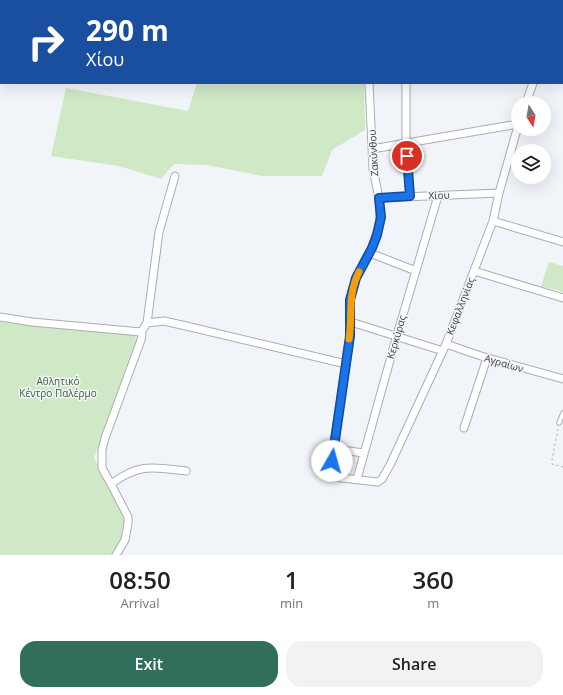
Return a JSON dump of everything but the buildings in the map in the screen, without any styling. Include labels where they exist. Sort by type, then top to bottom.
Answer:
[{"type":"street","name":"Ζακύνθου","points":[[357,479],[333,477],[330,473],[351,322],[350,300],[353,286],[370,253],[380,222],[379,198],[373,174],[369,84]]},
{"type":"street","points":[[406,84],[406,143],[410,196]]},
{"type":"street","points":[[528,96],[533,84]]},
{"type":"street","points":[[372,148],[511,125]]},
{"type":"street","name":"Κεφαλληνίας","points":[[357,479],[378,482],[382,479],[402,441],[444,347],[493,221],[498,193],[515,136]]},
{"type":"street","points":[[116,555],[125,540],[128,517],[102,468],[102,450],[141,340],[141,332],[146,323],[159,232],[174,176]]},
{"type":"street","name":"Χίου","points":[[379,198],[498,193]]},
{"type":"street","name":"Κερκύρας","points":[[357,479],[438,196]]},
{"type":"street","points":[[493,221],[563,242]]},
{"type":"street","points":[[370,253],[416,271]]},
{"type":"street","points":[[474,270],[563,298]]},
{"type":"street","points":[[0,317],[45,323],[141,332]]},
{"type":"street","points":[[146,323],[164,321],[346,364]]},
{"type":"street","name":"Αγραίων","points":[[351,322],[563,379]]},
{"type":"street","points":[[464,428],[487,358]]},
{"type":"street","points":[[333,449],[364,453]]},
{"type":"street","points":[[111,484],[129,472],[146,467],[186,471]]},
{"type":"lane","points":[[559,423],[563,413]]},
{"type":"path","points":[[559,423],[552,464],[563,467]]},
{"type":"green space","points":[[197,84],[364,84],[365,130],[332,150],[322,176],[262,176],[207,165],[174,164],[161,179],[119,166],[51,156],[66,88],[188,111]]},
{"type":"green space","points":[[549,262],[563,266],[563,292],[541,286]]},
{"type":"green space","name":"Αθλητικό Κέντρο Παλέρμο","points":[[0,320],[134,334],[137,339],[94,458],[125,514],[125,535],[112,555],[0,555]]},
{"type":"slow traffic","points":[[349,339],[351,327],[350,300],[353,286],[359,272]]},
{"type":"route","points":[[332,461],[350,336],[350,300],[353,286],[377,235],[381,217],[379,198],[410,196],[407,156]]}]
